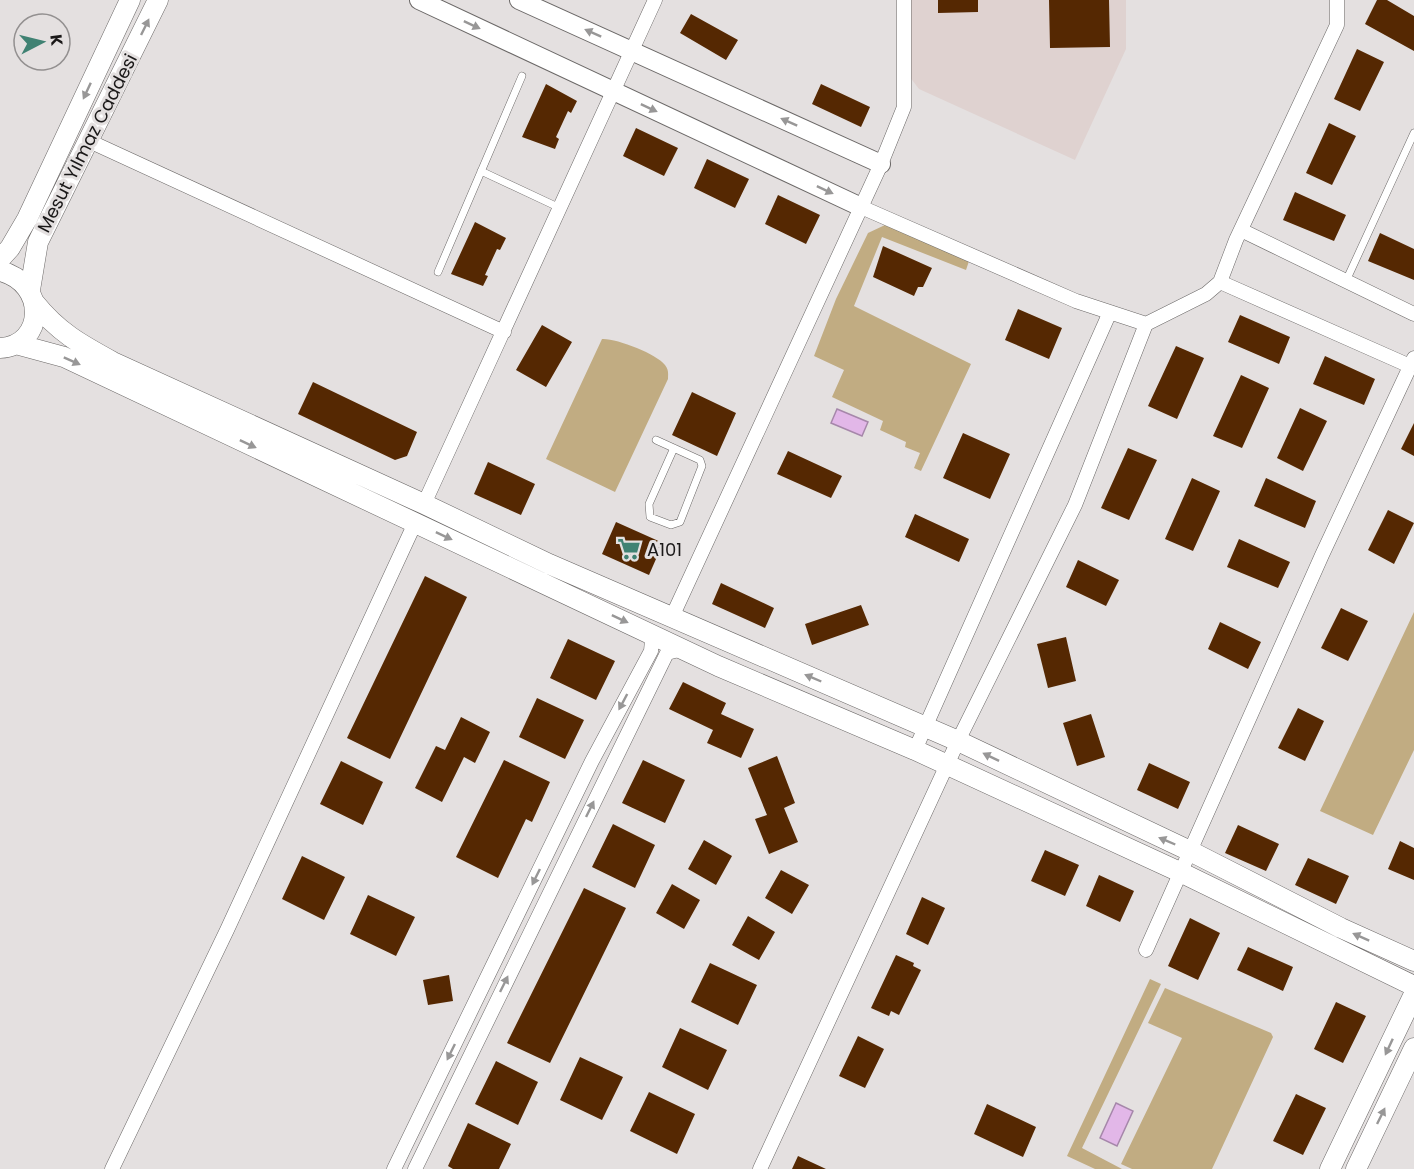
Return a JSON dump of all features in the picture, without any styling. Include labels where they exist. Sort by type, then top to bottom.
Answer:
[{"type":"main road","name":"Mesut Yılmaz Caddesi","points":[[0,259],[10,248],[27,219],[130,0]]},
{"type":"main road","name":"Mesut Yılmaz Caddesi","points":[[5,348],[32,326],[32,296],[38,242],[158,0]]},
{"type":"main road","points":[[0,271],[12,274],[32,296],[50,322],[67,336],[113,362],[424,504],[549,564],[958,741],[1113,817],[1190,851],[1341,928],[1414,961]]},
{"type":"main road","points":[[5,348],[64,357],[682,649],[915,750],[1182,873],[1414,986]]},
{"type":"main road","points":[[1393,952],[1414,950]]},
{"type":"main road","points":[[1372,965],[1400,990],[1404,1016]]},
{"type":"main road","points":[[1330,1169],[1414,994]]},
{"type":"main road","points":[[1356,1169],[1414,1048]]},
{"type":"street","points":[[419,0],[861,207],[1077,301],[1146,324]]},
{"type":"street","points":[[519,0],[881,164]]},
{"type":"street","points":[[424,504],[655,0]]},
{"type":"street","points":[[672,617],[881,164],[904,107],[904,0]]},
{"type":"street","points":[[760,1169],[958,741],[1075,505],[1146,324],[1206,294],[1220,282],[1241,230],[1337,25],[1337,0]]},
{"type":"street","points":[[89,141],[504,332]]},
{"type":"street","points":[[1241,230],[1414,314]]},
{"type":"street","points":[[1146,950],[1412,362],[1220,282]]},
{"type":"street","points":[[915,750],[1110,312]]},
{"type":"street","points":[[113,1168],[227,930],[415,523]]},
{"type":"street","points":[[394,1169],[592,761],[651,651],[652,640],[646,632]]},
{"type":"street","points":[[415,1169],[667,653],[682,649]]},
{"type":"lane","points":[[438,272],[522,76]]},
{"type":"lane","points":[[1346,281],[1414,133]]},
{"type":"lane","points":[[481,171],[560,208]]},
{"type":"lane","points":[[656,441],[674,448],[700,460],[702,469],[680,522],[670,525],[650,517],[649,504],[674,448]]},
{"type":"shaded area","points":[[909,0],[1126,0],[1126,49],[1075,160],[919,89],[909,76]]},
{"type":"shaded area","points":[[885,225],[969,261],[966,270],[882,237],[854,306],[971,364],[921,471],[914,468],[920,453],[905,447],[906,442],[880,430],[883,421],[832,397],[844,370],[814,356],[836,299],[868,233]]},
{"type":"shaded area","points":[[602,339],[617,341],[645,352],[661,361],[668,372],[668,379],[615,492],[546,459]]},
{"type":"shaded area","points":[[837,409],[868,422],[862,436],[831,423]]},
{"type":"shaded area","points":[[1414,612],[1414,750],[1373,835],[1320,811]]},
{"type":"shaded area","points":[[1150,979],[1161,984],[1082,1148],[1122,1169],[1095,1169],[1067,1156]]},
{"type":"shaded area","points":[[1165,988],[1271,1033],[1273,1037],[1212,1169],[1132,1169],[1121,1164],[1182,1038],[1148,1023]]},
{"type":"shaded area","points":[[1116,1103],[1133,1111],[1117,1146],[1100,1138]]},
{"type":"building","points":[[938,0],[978,0],[978,12],[938,13]]},
{"type":"building","points":[[1049,0],[1109,0],[1110,47],[1050,48]]},
{"type":"building","points":[[1377,0],[1387,0],[1414,16],[1414,51],[1365,24]]},
{"type":"building","points":[[691,14],[738,40],[726,60],[680,33]]},
{"type":"building","points":[[1357,49],[1384,62],[1360,111],[1334,99]]},
{"type":"building","points":[[546,84],[577,101],[571,113],[568,111],[556,137],[559,139],[555,149],[522,137]]},
{"type":"building","points":[[821,84],[870,107],[861,127],[812,104]]},
{"type":"building","points":[[1329,123],[1356,136],[1332,185],[1306,173]]},
{"type":"building","points":[[636,128],[678,148],[664,176],[623,156]]},
{"type":"building","points":[[707,159],[749,179],[735,208],[694,188]]},
{"type":"building","points":[[1295,192],[1346,215],[1334,241],[1283,220]]},
{"type":"building","points":[[778,195],[820,215],[806,244],[765,224]]},
{"type":"building","points":[[475,222],[506,238],[500,250],[497,249],[485,275],[488,276],[483,286],[451,274]]},
{"type":"building","points":[[1380,233],[1414,249],[1414,280],[1368,261]]},
{"type":"building","points":[[883,246],[932,268],[923,287],[918,287],[914,296],[873,277]]},
{"type":"building","points":[[1018,309],[1062,328],[1049,359],[1005,340]]},
{"type":"building","points":[[1240,315],[1290,337],[1279,364],[1228,342]]},
{"type":"building","points":[[542,325],[572,342],[546,387],[516,370]]},
{"type":"building","points":[[1176,346],[1204,358],[1177,419],[1148,406]]},
{"type":"building","points":[[1325,356],[1375,379],[1364,405],[1313,384]]},
{"type":"building","points":[[1241,375],[1269,388],[1242,448],[1213,436]]},
{"type":"building","points":[[313,382],[417,432],[407,456],[395,460],[298,414]]},
{"type":"building","points":[[692,392],[736,413],[717,456],[672,435]]},
{"type":"building","points":[[1300,408],[1327,421],[1303,471],[1277,458]]},
{"type":"building","points":[[1414,423],[1414,456],[1401,449]]},
{"type":"building","points":[[963,433],[1010,454],[990,499],[943,478]]},
{"type":"building","points":[[1128,448],[1157,460],[1129,520],[1101,508]]},
{"type":"building","points":[[788,451],[842,476],[831,498],[777,474]]},
{"type":"building","points":[[488,462],[535,484],[521,515],[474,494]]},
{"type":"building","points":[[1192,478],[1220,491],[1193,551],[1165,539]]},
{"type":"building","points":[[1266,478],[1316,501],[1305,528],[1254,506]]},
{"type":"building","points":[[1388,510],[1414,523],[1394,564],[1368,550]]},
{"type":"building","points":[[915,514],[969,539],[959,562],[905,537]]},
{"type":"building","points":[[616,522],[663,543],[649,575],[602,554]]},
{"type":"building","points":[[1239,539],[1290,562],[1278,588],[1227,567]]},
{"type":"building","points":[[1078,560],[1119,580],[1106,606],[1066,587]]},
{"type":"building","points":[[425,576],[467,597],[390,759],[347,738]]},
{"type":"building","points":[[721,583],[774,608],[765,628],[712,604]]},
{"type":"building","points":[[861,605],[869,625],[812,645],[805,624]]},
{"type":"building","points":[[1341,608],[1368,621],[1348,661],[1321,648]]},
{"type":"building","points":[[1220,622],[1261,642],[1248,669],[1208,649]]},
{"type":"building","points":[[1066,637],[1076,681],[1048,688],[1037,644]]},
{"type":"building","points":[[568,639],[615,661],[596,700],[550,678]]},
{"type":"building","points":[[683,682],[726,703],[721,714],[754,729],[741,758],[707,743],[713,730],[669,709]]},
{"type":"building","points":[[537,698],[584,720],[565,759],[519,737]]},
{"type":"building","points":[[1298,708],[1324,721],[1305,761],[1278,748]]},
{"type":"building","points":[[1091,714],[1105,757],[1077,766],[1063,723]]},
{"type":"building","points":[[461,717],[490,732],[475,763],[464,757],[442,802],[415,788],[436,746],[445,750]]},
{"type":"building","points":[[777,756],[795,803],[784,808],[798,842],[769,854],[755,819],[767,815],[748,768]]},
{"type":"building","points":[[504,760],[550,782],[532,822],[526,819],[498,878],[456,857]]},
{"type":"building","points":[[643,760],[685,780],[665,823],[622,803]]},
{"type":"building","points":[[341,761],[383,782],[363,825],[320,804]]},
{"type":"building","points":[[1149,763],[1190,782],[1178,809],[1137,790]]},
{"type":"building","points":[[613,824],[655,845],[635,888],[592,867]]},
{"type":"building","points":[[1238,825],[1279,844],[1266,871],[1225,853]]},
{"type":"building","points":[[704,840],[732,856],[716,885],[688,869]]},
{"type":"building","points":[[1400,841],[1414,848],[1414,880],[1388,869]]},
{"type":"building","points":[[1045,850],[1079,865],[1065,896],[1031,881]]},
{"type":"building","points":[[302,856],[345,877],[324,920],[282,899]]},
{"type":"building","points":[[1308,858],[1349,876],[1336,904],[1295,885]]},
{"type":"building","points":[[781,870],[809,885],[792,914],[765,898]]},
{"type":"building","points":[[1099,875],[1134,891],[1120,922],[1086,906]]},
{"type":"building","points":[[672,884],[700,900],[684,929],[656,913]]},
{"type":"building","points":[[584,888],[626,908],[550,1063],[507,1043]]},
{"type":"building","points":[[368,895],[415,917],[396,956],[350,934]]},
{"type":"building","points":[[922,897],[945,908],[928,945],[906,934]]},
{"type":"building","points":[[748,916],[775,932],[759,960],[732,945]]},
{"type":"building","points":[[1190,918],[1220,933],[1198,980],[1168,966]]},
{"type":"building","points":[[1248,947],[1293,967],[1283,991],[1237,970]]},
{"type":"building","points":[[896,955],[914,963],[913,966],[921,970],[899,1015],[891,1011],[889,1016],[871,1008]]},
{"type":"building","points":[[710,963],[757,985],[738,1025],[691,1002]]},
{"type":"building","points":[[449,975],[453,1001],[428,1005],[423,980]]},
{"type":"building","points":[[1336,1002],[1366,1016],[1343,1063],[1314,1049]]},
{"type":"building","points":[[680,1028],[727,1050],[708,1090],[662,1067]]},
{"type":"building","points":[[858,1036],[884,1049],[865,1088],[839,1076]]},
{"type":"building","points":[[580,1057],[623,1077],[602,1120],[560,1100]]},
{"type":"building","points":[[496,1061],[538,1082],[518,1125],[475,1104]]},
{"type":"building","points":[[649,1092],[695,1114],[677,1154],[630,1131]]},
{"type":"building","points":[[1296,1094],[1326,1108],[1303,1155],[1273,1141]]},
{"type":"building","points":[[987,1104],[1036,1127],[1023,1157],[974,1134]]},
{"type":"building","points":[[468,1123],[511,1144],[499,1169],[453,1169],[448,1166]]},
{"type":"building","points":[[798,1156],[826,1169],[792,1169]]},
{"type":"place","name":"A101","points":[[629,549]]}]
